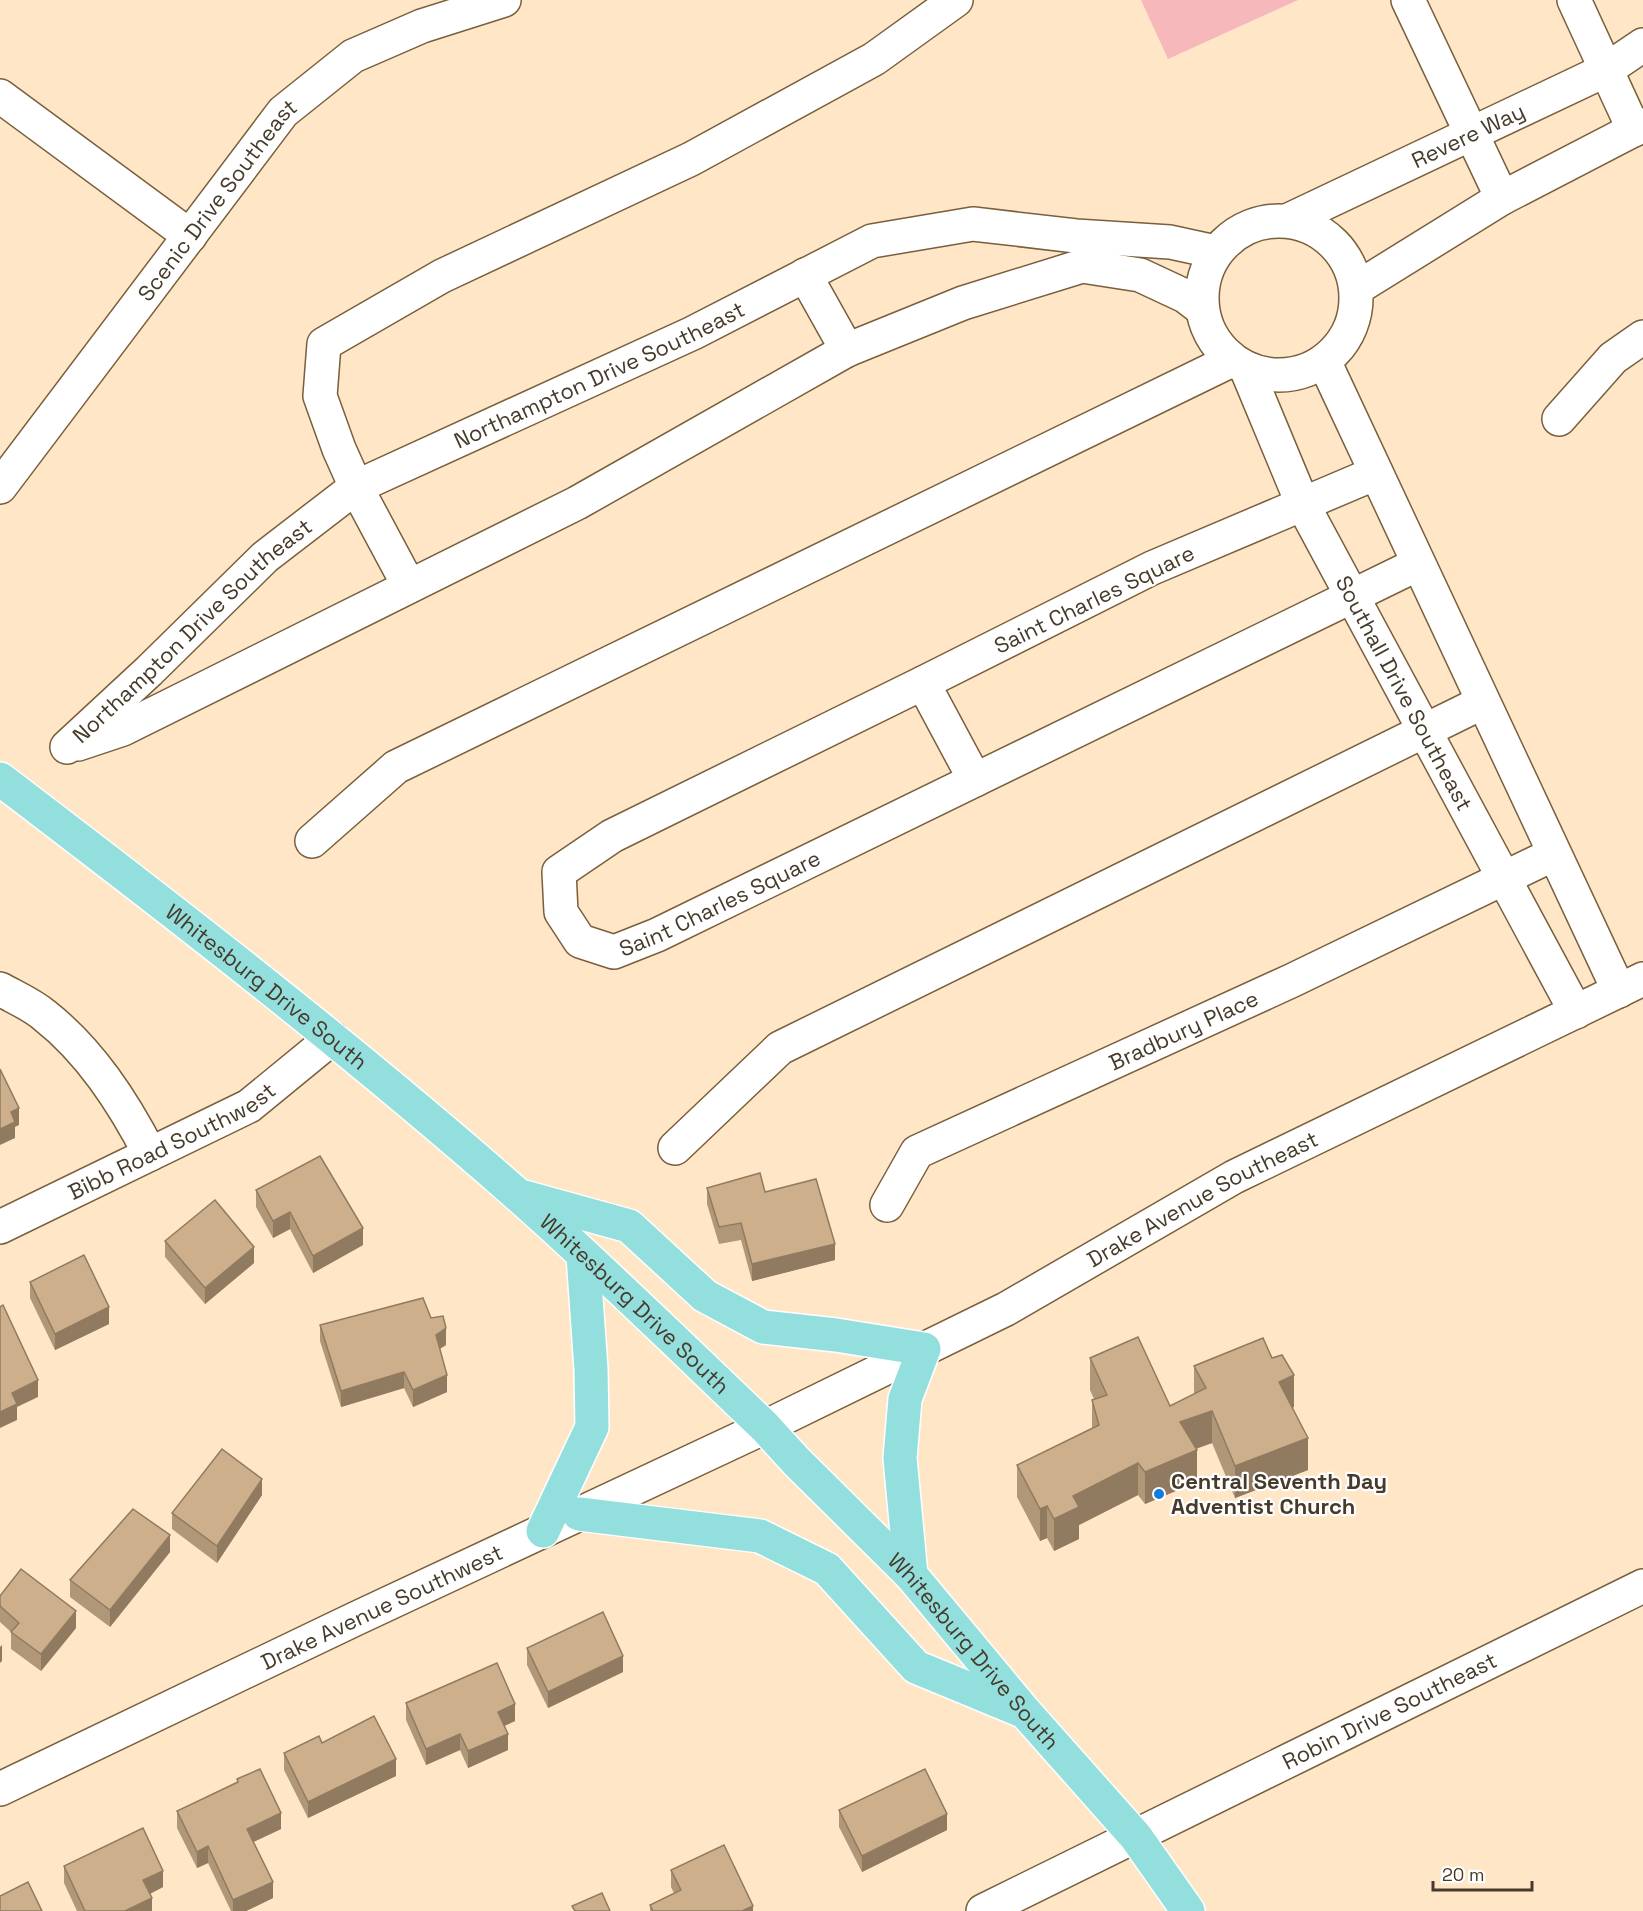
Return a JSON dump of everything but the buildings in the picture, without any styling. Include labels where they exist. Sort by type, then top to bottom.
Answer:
[{"type":"main road","name":"Whitesburg Drive South","points":[[0,779],[126,875],[332,1038],[519,1196],[765,1427],[796,1461],[911,1575],[1025,1712],[1136,1837],[1188,1911]]},
{"type":"main road","points":[[519,1196],[629,1226],[705,1296],[763,1327],[836,1335],[924,1349],[905,1399],[900,1458],[911,1575]]},
{"type":"main road","points":[[543,1531],[592,1427],[583,1255]]},
{"type":"main road","points":[[579,1514],[760,1536],[827,1569],[916,1667],[1025,1712]]},
{"type":"street","name":"Scenic Drive Southeast","points":[[0,487],[283,112],[354,56],[422,26],[504,0]]},
{"type":"street","points":[[409,586],[356,487],[339,449],[320,396],[324,344],[442,276],[711,148],[874,59],[956,0]]},
{"type":"street","points":[[1408,0],[1502,198]]},
{"type":"street","points":[[1356,288],[1502,198],[1638,127],[1606,70],[1574,0]]},
{"type":"street","name":"Revere Way","points":[[1288,220],[1314,228],[1336,244],[1351,267],[1356,288],[1355,315],[1345,339],[1324,361],[1299,372],[1272,375],[1239,364],[1214,340],[1203,315],[1201,291],[1208,266],[1216,252],[1235,233],[1260,222],[1288,220],[1606,70],[1643,45]]},
{"type":"street","points":[[0,96],[189,236]]},
{"type":"street","name":"Northampton Drive Southeast","points":[[1203,309],[1185,296],[1140,275],[1082,266],[963,303],[847,350],[577,503],[123,729],[67,747],[149,671],[265,557],[356,487],[693,333],[872,241],[973,224],[1076,236],[1170,242],[1216,252]]},
{"type":"street","points":[[805,275],[847,350]]},
{"type":"street","points":[[1559,419],[1613,358],[1643,337]]},
{"type":"street","points":[[1324,361],[1554,854],[1631,985]]},
{"type":"street","points":[[312,841],[396,767],[1239,364]]},
{"type":"street","name":"Southall Drive Southeast","points":[[1239,364],[1303,505],[1575,1012]]},
{"type":"street","name":"Saint Charles Square","points":[[1376,473],[1152,568],[612,836],[559,872],[561,912],[580,941],[614,952],[657,935],[1418,564]]},
{"type":"street","points":[[923,683],[975,780]]},
{"type":"street","points":[[675,1148],[780,1048],[1483,702]]},
{"type":"street","name":"Bradbury Place","points":[[887,1205],[917,1152],[1293,980],[1554,854]]},
{"type":"street","name":"Drake Avenue Southeast","points":[[765,1427],[1006,1309],[1234,1177],[1631,985]]},
{"type":"street","points":[[0,989],[43,1014],[82,1051],[107,1083],[150,1154]]},
{"type":"street","name":"Bibb Road Southwest","points":[[0,1227],[249,1106],[332,1038]]},
{"type":"street","name":"Drake Avenue Southwest","points":[[0,1790],[765,1427]]},
{"type":"street","name":"Robin Drive Southeast","points":[[983,1911],[1643,1586]]},
{"type":"shaded area","points":[[1141,0],[1298,0],[1168,59]]},
{"type":"place","name":"Central Seventh Day Adventist Church","points":[[1159,1494]]}]
